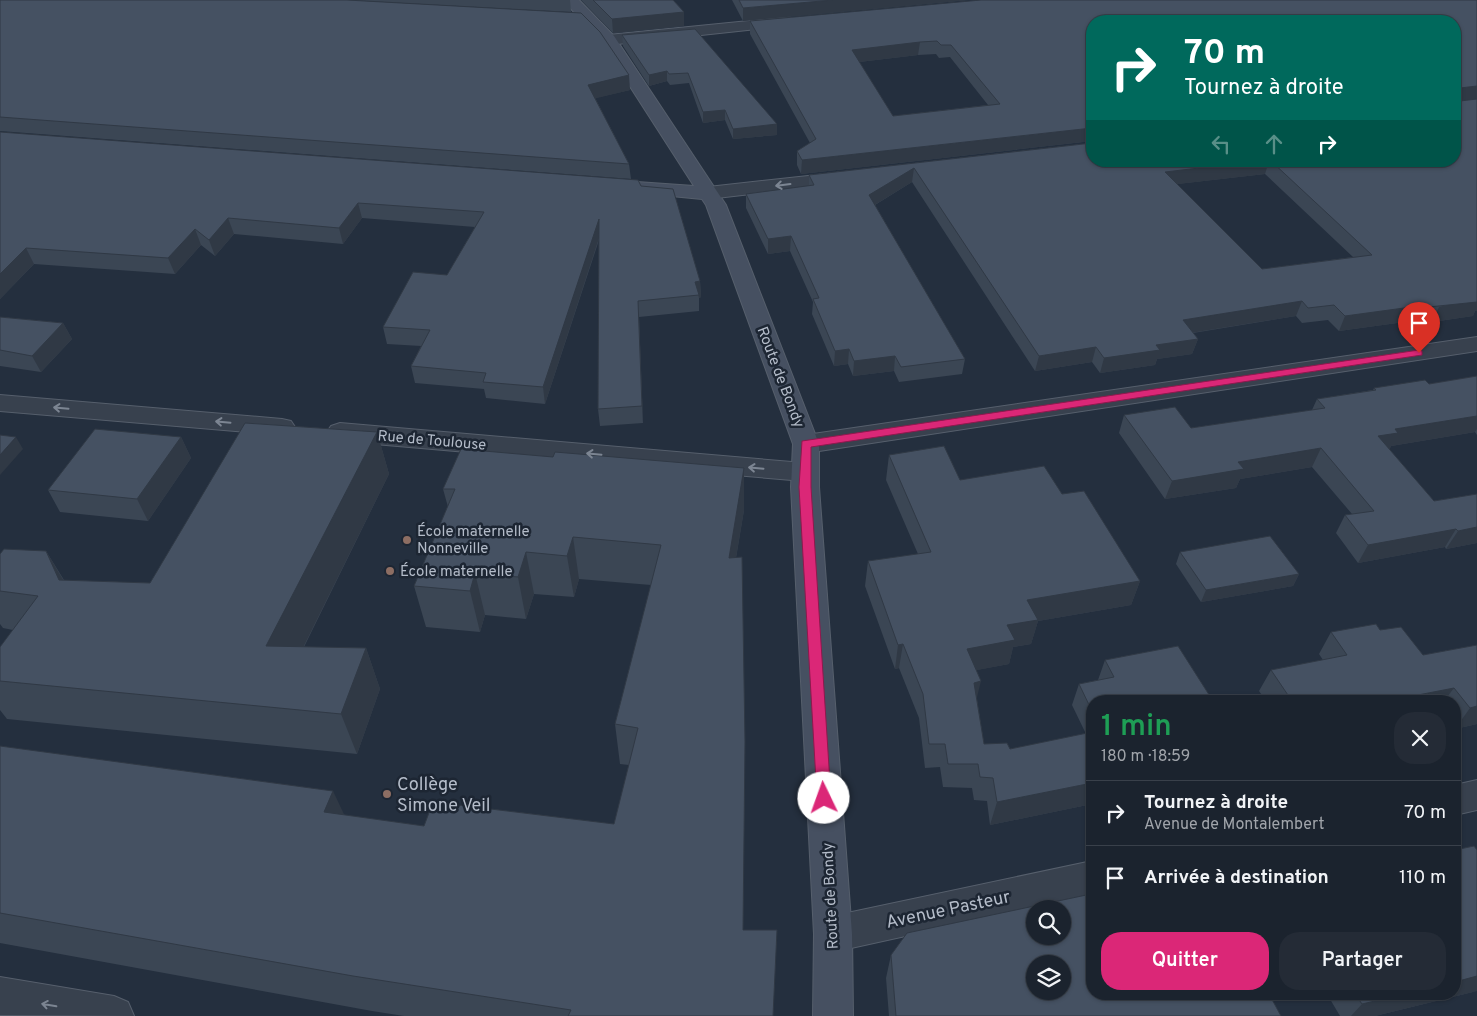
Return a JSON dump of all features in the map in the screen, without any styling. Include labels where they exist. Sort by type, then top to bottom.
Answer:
[{"type":"street","name":"Route de Bondy","points":[[576,13],[608,40],[716,205],[806,444],[804,472],[833,934],[833,1016]]},
{"type":"street","points":[[608,40],[808,20]]},
{"type":"street","points":[[621,187],[708,193],[868,175]]},
{"type":"street","points":[[806,444],[1477,344]]},
{"type":"street","name":"Rue de Toulouse","points":[[0,403],[804,472]]},
{"type":"street","points":[[1461,799],[1477,795]]},
{"type":"street","name":"Avenue Pasteur","points":[[833,934],[1086,879]]},
{"type":"street","points":[[0,996],[114,1016]]},
{"type":"building","points":[[0,0],[347,0],[581,13],[600,32],[629,75],[588,85],[629,164],[0,117]]},
{"type":"building","points":[[593,0],[673,0],[684,12],[612,19]]},
{"type":"building","points":[[739,0],[833,0],[743,8]]},
{"type":"building","points":[[981,0],[1477,0],[1477,86],[1461,88],[1461,15],[1086,15],[1086,129],[802,160],[797,151],[816,139],[750,21]],"holes":[[[937,41],[941,45],[951,45],[1000,104],[893,116],[852,50]]]},
{"type":"building","points":[[695,29],[777,124],[733,129],[725,110],[703,112],[688,73],[669,74],[667,71],[649,75],[622,35]]},
{"type":"building","points":[[1477,99],[1477,302],[1429,307],[1426,305],[1345,316],[1334,305],[1308,308],[1302,301],[1183,320],[1198,339],[1156,345],[1160,350],[1104,358],[1096,347],[1039,356],[914,168],[869,195],[965,359],[901,367],[895,356],[854,361],[849,349],[835,351],[813,299],[819,298],[791,236],[768,239],[746,194],[814,185],[809,175],[1086,144],[1086,167],[1208,167],[1165,172],[1262,269],[1372,255],[1277,167],[1461,167],[1461,101]]},
{"type":"building","points":[[0,132],[638,180],[641,186],[673,189],[700,281],[695,282],[699,295],[638,301],[642,406],[598,409],[599,219],[543,387],[483,382],[486,373],[411,366],[430,330],[383,327],[413,272],[447,275],[484,212],[358,203],[339,228],[228,218],[209,240],[195,229],[168,258],[26,248],[0,274]]},
{"type":"building","points":[[0,317],[63,323],[32,356],[0,350]]},
{"type":"building","points":[[1477,376],[1477,416],[1395,429],[1398,433],[1378,436],[1434,501],[1477,494],[1477,527],[1368,545],[1345,515],[1374,511],[1321,448],[1238,462],[1244,469],[1172,481],[1124,415],[1175,407],[1191,428],[1325,408],[1317,399],[1376,390],[1374,388],[1425,380],[1429,384]]},
{"type":"building","points":[[245,423],[377,432],[266,646],[366,648],[341,714],[0,681],[0,647],[38,596],[0,591],[0,554],[4,549],[46,551],[59,580],[150,583]]},
{"type":"building","points":[[95,429],[181,437],[137,499],[48,490]]},
{"type":"building","points":[[0,435],[16,437],[0,455]]},
{"type":"building","points":[[944,446],[960,480],[1044,466],[1062,494],[1084,491],[1140,581],[1027,600],[1038,620],[1007,625],[1015,640],[967,649],[981,681],[974,683],[984,744],[1007,743],[1010,749],[1086,733],[1086,784],[997,802],[993,778],[980,777],[978,764],[948,764],[945,744],[929,744],[923,694],[903,644],[898,645],[868,561],[931,552],[889,455]]},
{"type":"building","name":"Collège Simone Veil","points":[[461,449],[553,457],[555,452],[744,468],[729,558],[742,557],[745,742],[743,930],[777,930],[773,1016],[568,1016],[571,1010],[353,976],[0,913],[0,746],[333,791],[324,812],[424,826],[433,802],[614,824],[638,728],[615,724],[661,545],[573,537],[567,556],[526,552],[518,577],[475,573],[470,591],[414,586],[455,489],[443,489]]},
{"type":"building","points":[[1270,536],[1299,574],[1206,590],[1180,552]]},
{"type":"building","points":[[1376,624],[1380,630],[1401,627],[1423,655],[1477,645],[1477,706],[1470,708],[1454,688],[1418,695],[1288,695],[1271,670],[1347,655],[1331,632]]},
{"type":"building","points":[[1178,646],[1209,695],[1086,695],[1086,699],[1079,684],[1114,677],[1105,660]]},
{"type":"building","points":[[1474,846],[1477,850],[1477,976],[1461,980],[1461,849]]},
{"type":"building","points":[[1086,895],[1086,1000],[1272,1000],[1281,1016],[896,1016],[891,955],[907,933],[1026,908],[1026,945],[1071,945],[1071,900],[1063,900]]},
{"type":"building","points":[[1359,1000],[1379,1000],[1362,1004]]},
{"type":"place","name":"École maternelle Nonneville","points":[[407,540]]},
{"type":"place","name":"École maternelle","points":[[390,571]]},
{"type":"place","name":"Collège Simone Veil","points":[[387,794]]},
{"type":"route","points":[[824,798],[804,472],[806,444],[1419,353]]}]
